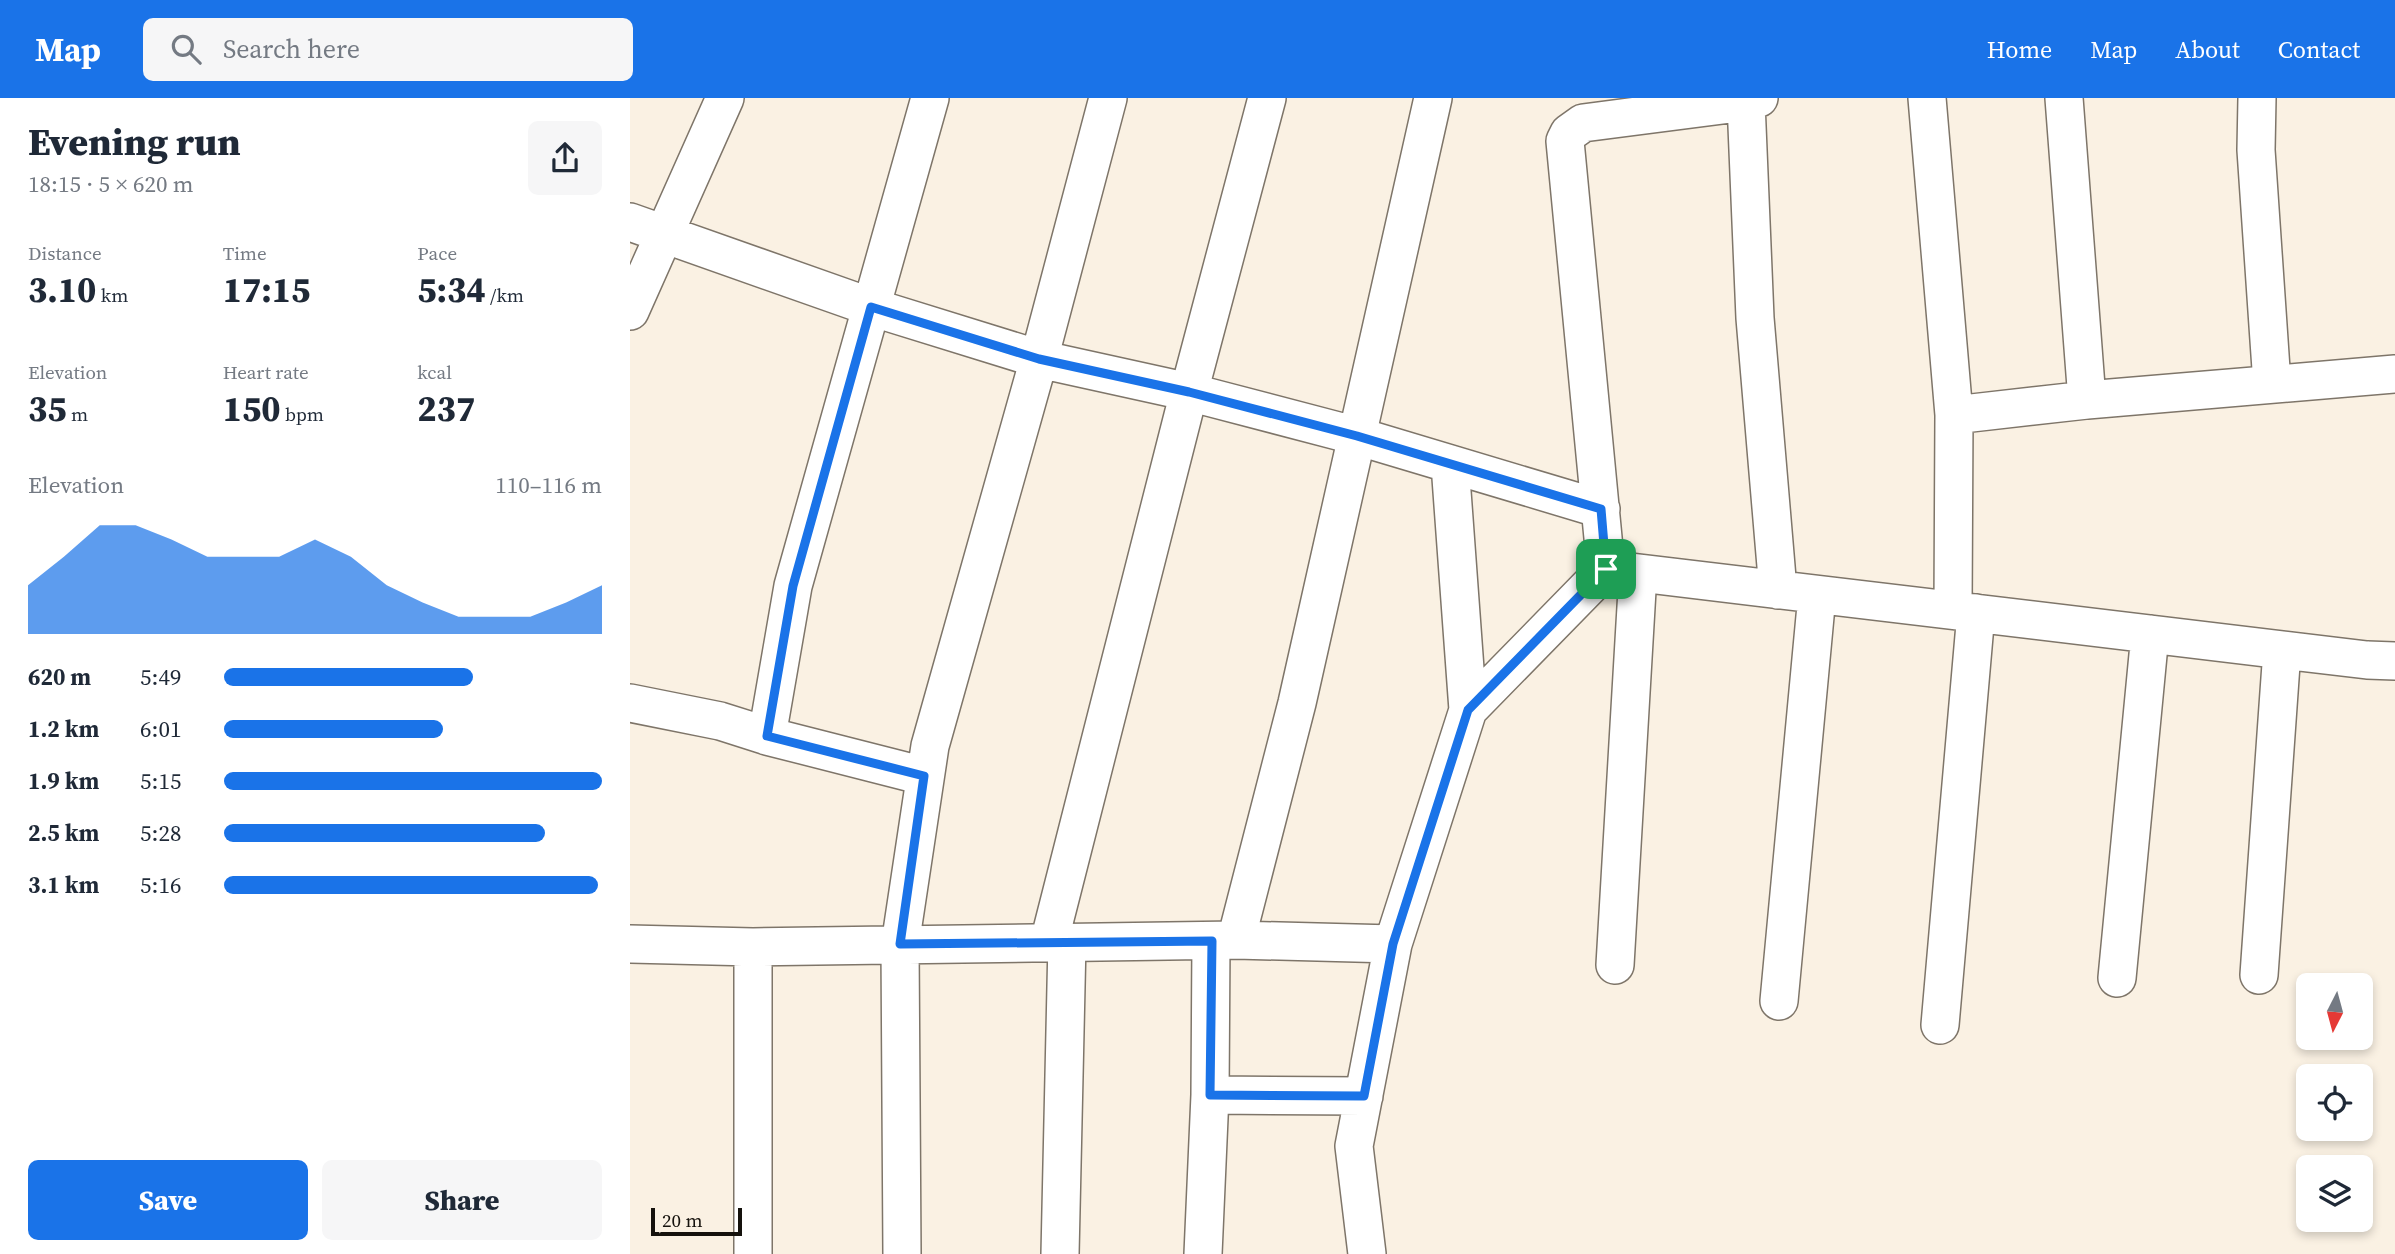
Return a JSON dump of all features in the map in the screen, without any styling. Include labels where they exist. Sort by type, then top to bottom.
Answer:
[{"type":"street","points":[[630,311],[725,98]]},
{"type":"street","points":[[767,736],[793,586],[930,98]]},
{"type":"street","points":[[902,1254],[900,944],[924,776],[933,732],[1039,359],[1108,98]]},
{"type":"street","points":[[1060,1254],[1058,942],[1189,392],[1267,98]]},
{"type":"street","points":[[1203,1254],[1210,1095],[1224,940],[1297,702],[1433,98]]},
{"type":"street","points":[[1927,98],[1954,415],[1965,612],[1940,1025]]},
{"type":"street","points":[[2064,98],[2087,400]]},
{"type":"street","points":[[2257,98],[2258,187],[2272,384]]},
{"type":"street","points":[[1615,965],[1622,571],[1601,509],[1565,141],[1569,133],[1583,123],[1753,100],[1755,318],[1778,590]]},
{"type":"street","points":[[630,222],[871,307],[1039,359],[1189,392],[1357,436],[1601,509]]},
{"type":"street","points":[[1954,415],[2087,400],[2395,374]]},
{"type":"street","points":[[1367,1254],[1354,1146],[1393,944],[1468,710],[1450,464]]},
{"type":"street","points":[[1468,710],[1622,571],[2282,650],[2395,661]]},
{"type":"street","points":[[1779,1001],[1817,595]]},
{"type":"street","points":[[2117,978],[2150,634]]},
{"type":"street","points":[[2259,975],[2282,650]]},
{"type":"street","points":[[631,707],[720,721],[767,736],[924,776]]},
{"type":"street","points":[[630,944],[753,947],[1224,940],[1393,944]]},
{"type":"street","points":[[753,947],[754,1254]]},
{"type":"street","points":[[1210,1095],[1364,1096]]},
{"type":"route","points":[[871,307],[1039,359],[1189,392],[1357,436],[1601,509],[1606,569],[1468,710],[1393,944],[1364,1096],[1210,1095],[1212,941],[900,944],[924,776],[767,736],[793,586],[871,307]]}]
